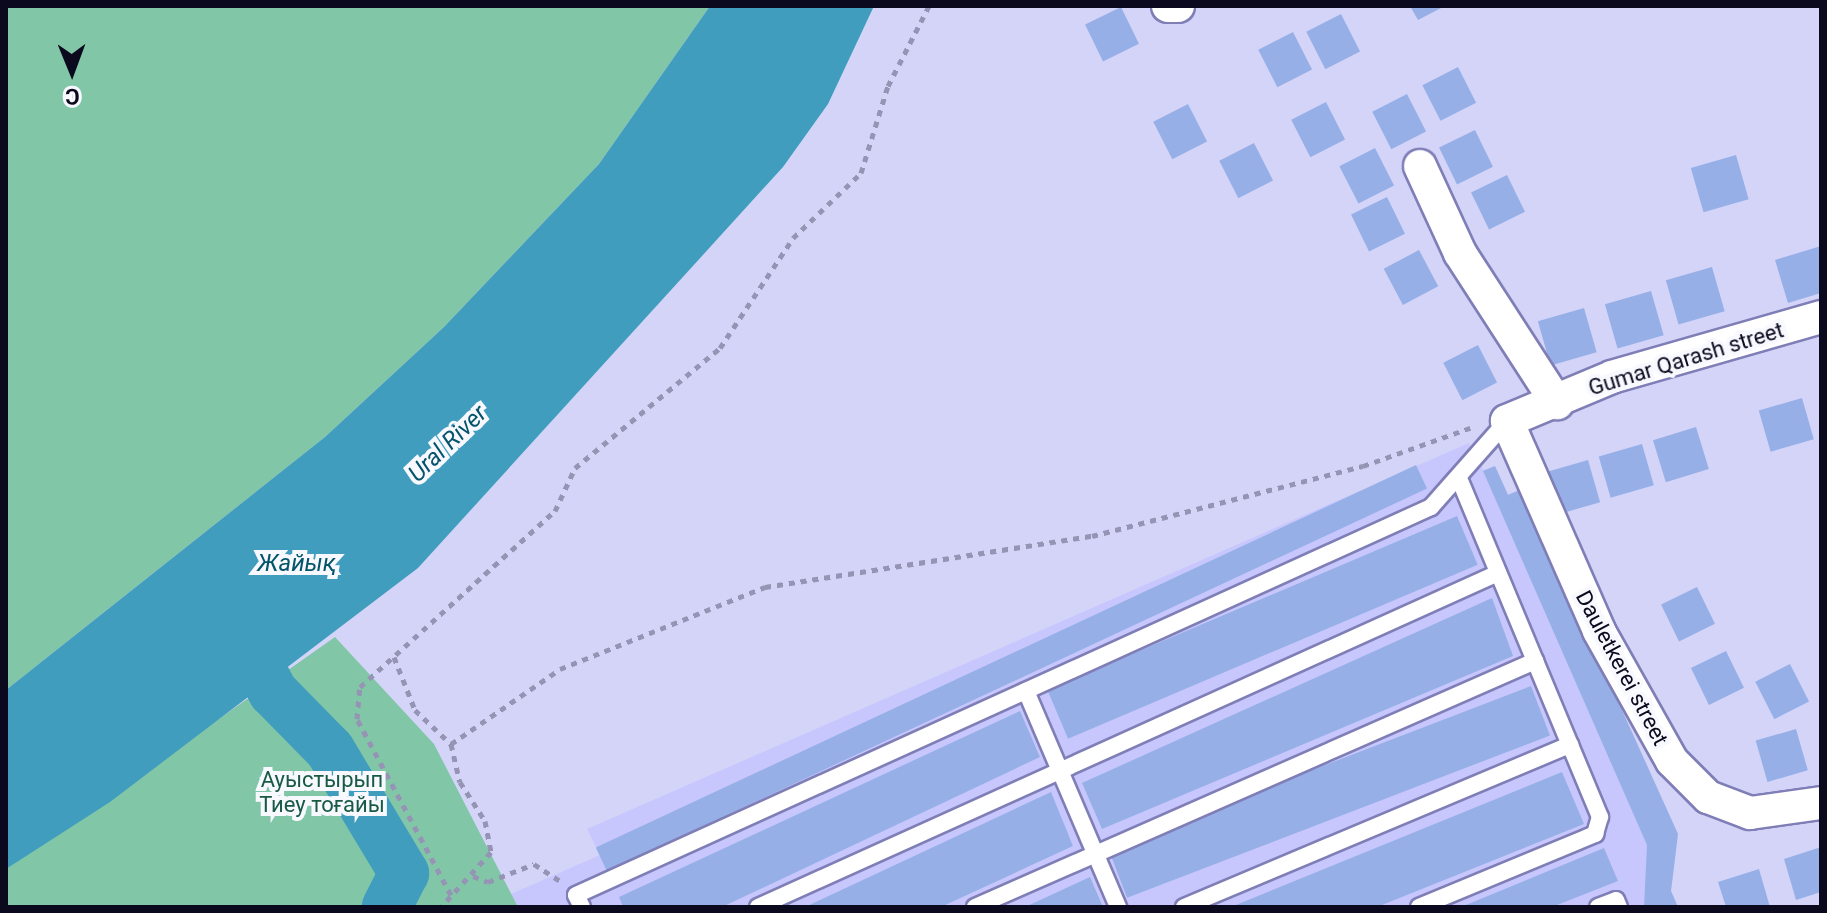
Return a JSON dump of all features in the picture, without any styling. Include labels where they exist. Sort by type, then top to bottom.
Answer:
[{"type":"street","points":[[1420,166],[1460,253],[1557,403]]},
{"type":"street","name":"Gumar Qarash street","points":[[1507,421],[1557,403],[1612,377],[1821,317]]},
{"type":"street","name":"Dauletkerei street","points":[[1507,421],[1599,631],[1672,761],[1708,797],[1750,813],[1821,803]]},
{"type":"lane","points":[[579,901],[1026,691],[1431,507],[1460,481],[1507,421]]},
{"type":"lane","points":[[1419,907],[1595,834],[1600,817],[1460,481]]},
{"type":"lane","points":[[758,907],[1058,766],[1498,573]]},
{"type":"lane","points":[[975,907],[1094,851],[1535,661]]},
{"type":"lane","points":[[1026,691],[1118,907]]},
{"type":"lane","points":[[1184,907],[1570,745]]},
{"type":"lane","points":[[1598,907],[1616,900],[1619,907]]},
{"type":"path","points":[[451,895],[357,719],[360,687],[555,511],[575,468],[720,348],[793,238],[861,173],[888,86],[929,6]]},
{"type":"path","points":[[451,744],[560,669],[765,587],[1092,536],[1507,421]]},
{"type":"path","points":[[394,657],[415,710],[451,744],[491,852],[473,876],[441,907]]},
{"type":"path","points":[[473,876],[488,882],[534,864],[579,901]]},
{"type":"path","points":[[61,907],[142,907]]},
{"type":"shaded area","points":[[1469,443],[1483,470],[1495,466],[1508,494],[1522,489],[1678,834],[1671,891],[1678,907],[518,907],[511,894],[600,855],[587,829]]},
{"type":"green space","points":[[6,6],[710,6],[599,164],[444,327],[325,437],[6,690]]},
{"type":"green space","name":"Ауыстырып Тиеу тоғайы","points":[[335,637],[434,744],[518,907],[6,907],[6,869]]},
{"type":"water","name":"Жайық","points":[[710,6],[874,6],[828,104],[783,167],[418,568],[110,802],[6,869],[6,690],[325,437],[444,327],[599,164]]},
{"type":"building","points":[[1410,6],[1445,6],[1418,20]]},
{"type":"building","points":[[1121,7],[1139,44],[1103,61],[1085,25]]},
{"type":"building","points":[[1341,14],[1360,51],[1325,69],[1306,32]]},
{"type":"building","points":[[1293,32],[1312,69],[1277,87],[1258,50]]},
{"type":"building","points":[[1458,67],[1476,103],[1441,121],[1422,85]]},
{"type":"building","points":[[1407,94],[1426,131],[1391,149],[1372,112]]},
{"type":"building","points":[[1326,102],[1345,139],[1310,157],[1291,120]]},
{"type":"building","points":[[1188,104],[1207,141],[1172,159],[1153,122]]},
{"type":"building","points":[[1475,130],[1493,167],[1457,184],[1439,148]]},
{"type":"building","points":[[1254,143],[1273,180],[1238,198],[1219,161]]},
{"type":"building","points":[[1375,148],[1394,185],[1358,204],[1339,166]]},
{"type":"building","points":[[1736,155],[1749,199],[1704,212],[1691,168]]},
{"type":"building","points":[[1507,175],[1525,212],[1489,229],[1471,193]]},
{"type":"building","points":[[1387,197],[1405,234],[1369,251],[1351,215]]},
{"type":"building","points":[[1821,246],[1821,293],[1788,303],[1775,260]]},
{"type":"building","points":[[1419,250],[1438,286],[1403,305],[1384,269]]},
{"type":"building","points":[[1712,267],[1725,311],[1679,324],[1666,280]]},
{"type":"building","points":[[1651,291],[1664,335],[1618,348],[1605,304]]},
{"type":"building","points":[[1584,308],[1597,352],[1551,365],[1538,321]]},
{"type":"building","points":[[1478,345],[1497,382],[1462,400],[1443,363]]},
{"type":"building","points":[[1802,398],[1814,439],[1771,452],[1759,410]]},
{"type":"building","points":[[1696,427],[1709,469],[1666,482],[1653,440]]},
{"type":"building","points":[[1642,444],[1654,485],[1611,498],[1599,456]]},
{"type":"building","points":[[1588,460],[1600,502],[1556,515],[1544,473]]},
{"type":"building","points":[[1416,465],[1427,489],[607,871],[596,847]]},
{"type":"building","points":[[1495,466],[1508,495],[1522,489],[1678,834],[1671,891],[1678,907],[1644,907],[1647,845],[1483,471]]},
{"type":"building","points":[[1457,516],[1478,565],[1068,739],[1047,690]]},
{"type":"building","points":[[1697,587],[1715,624],[1679,641],[1661,605]]},
{"type":"building","points":[[1492,598],[1513,656],[1102,829],[1082,783]]},
{"type":"building","points":[[1726,651],[1744,688],[1709,705],[1691,668]]},
{"type":"building","points":[[1790,664],[1809,701],[1774,719],[1755,682]]},
{"type":"building","points":[[1531,686],[1550,735],[1127,898],[1108,848]]},
{"type":"building","points":[[1020,711],[1040,757],[722,907],[623,907],[619,897]]},
{"type":"building","points":[[1796,729],[1808,770],[1767,782],[1756,741]]},
{"type":"building","points":[[1562,772],[1584,824],[1377,907],[1231,907]]},
{"type":"building","points":[[1051,792],[1073,846],[941,907],[805,907]]},
{"type":"building","points":[[1821,847],[1821,892],[1796,900],[1784,859]]},
{"type":"building","points":[[1604,848],[1618,881],[1552,907],[1461,907]]},
{"type":"building","points":[[1759,869],[1770,907],[1726,907],[1718,882]]},
{"type":"building","points":[[1090,877],[1103,907],[1025,907]]},
{"type":"waterway","points":[[238,626],[273,692],[330,750],[404,873],[387,907]]},
{"type":"water label","name":"Ural River","points":[[448,444]]}]
